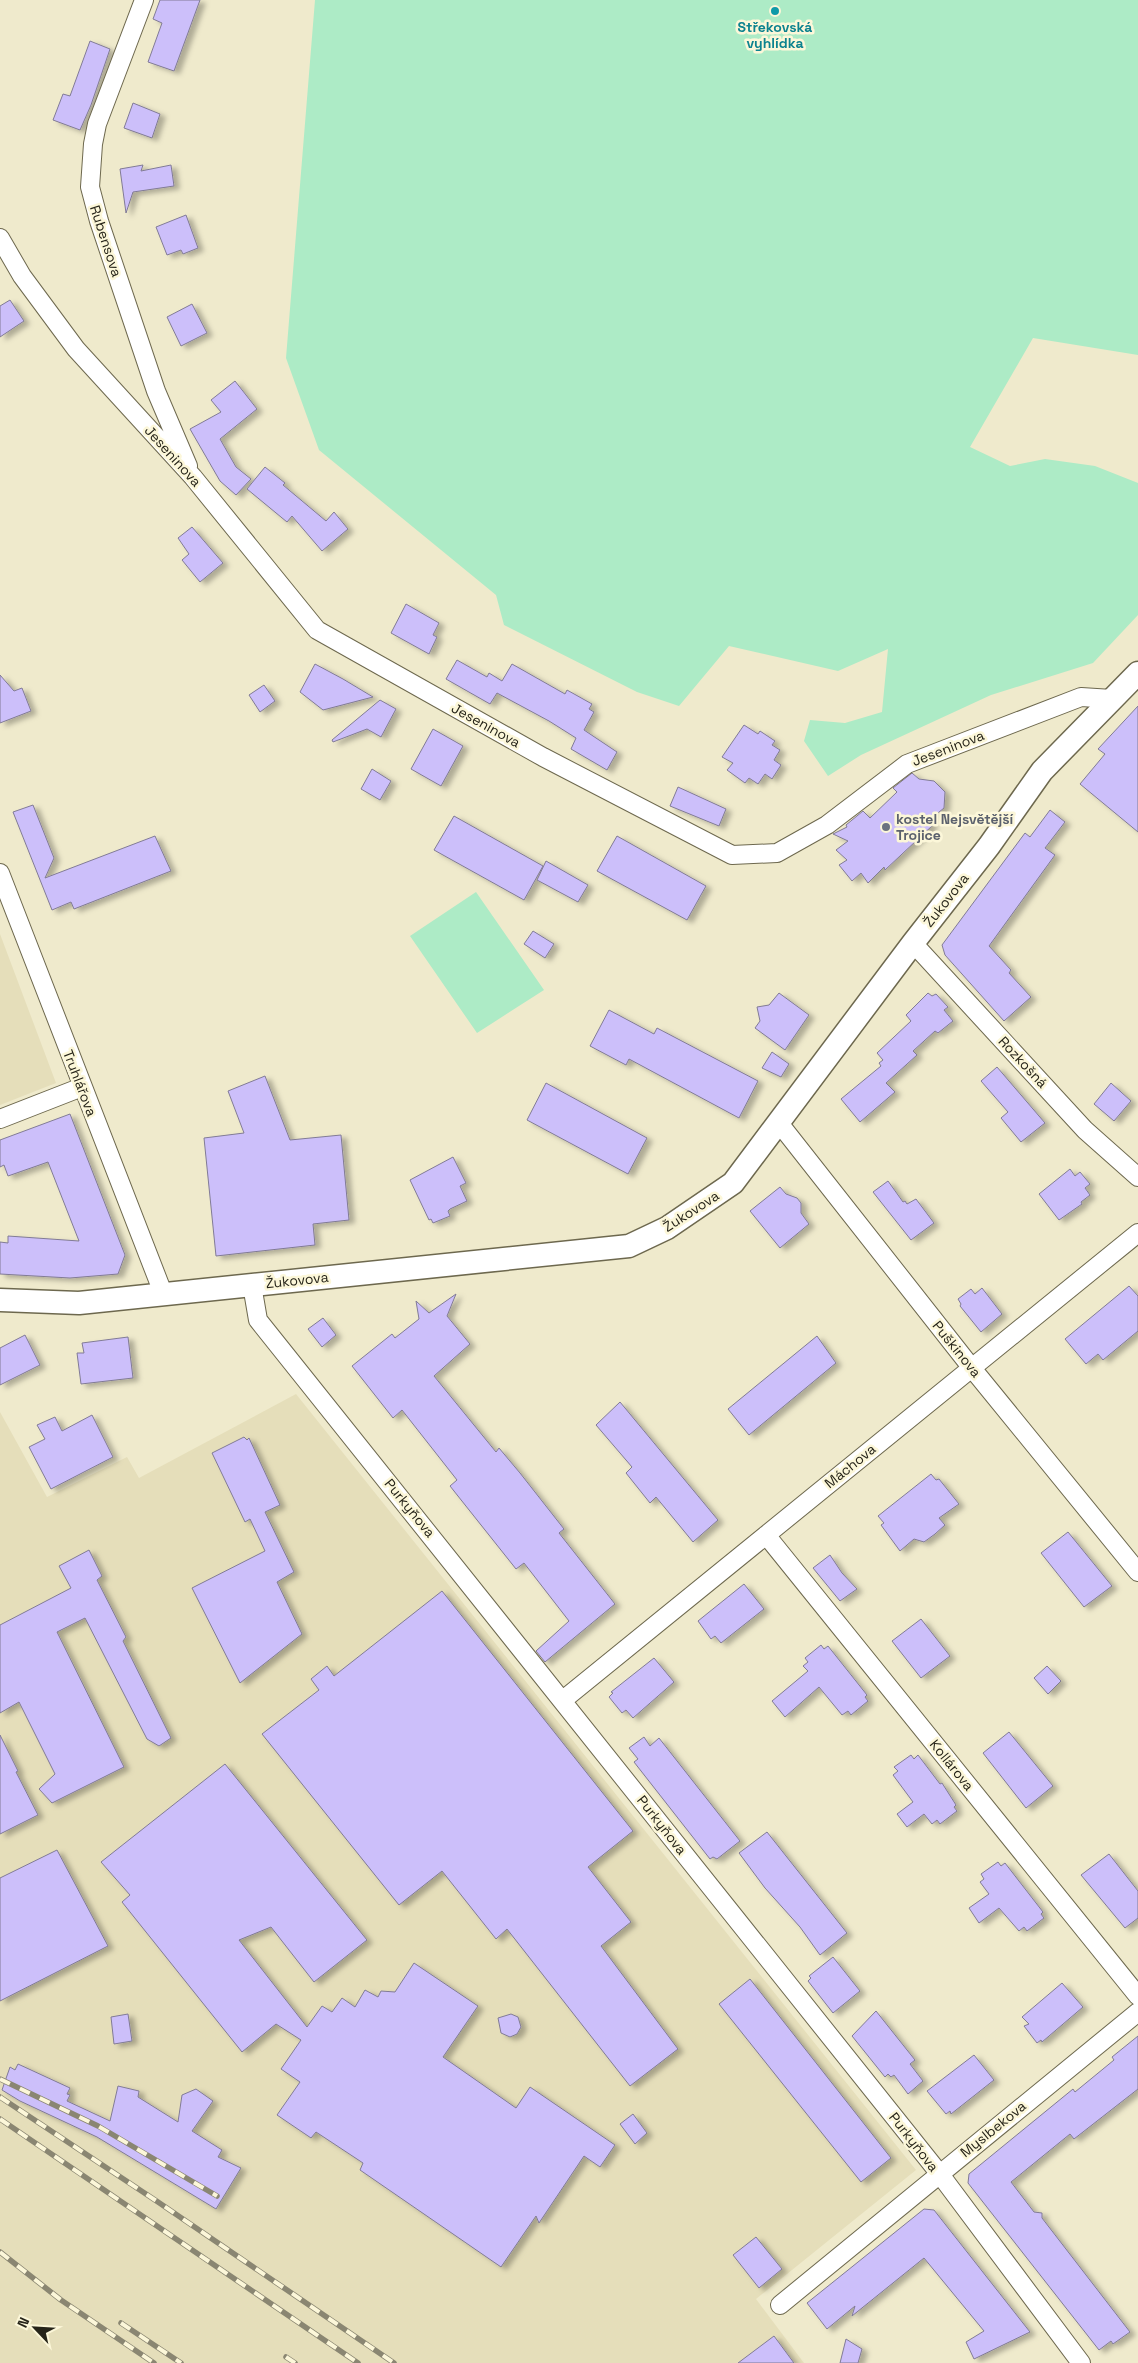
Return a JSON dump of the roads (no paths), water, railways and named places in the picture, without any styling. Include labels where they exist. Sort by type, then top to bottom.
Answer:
[{"type":"street","name":"Rubensova","points":[[144,0],[97,124],[93,144],[90,187],[99,221],[156,391],[192,477]]},
{"type":"street","name":"Jeseninova","points":[[0,238],[22,276],[76,349],[192,477],[317,630],[544,757],[732,855],[777,853],[827,825],[907,764],[1081,697],[1112,699]]},
{"type":"street","name":"Žukovova","points":[[0,1300],[79,1304],[163,1293],[630,1246],[667,1228],[733,1183],[913,943],[989,846],[1042,772],[1138,673]]},
{"type":"street","name":"Truhlářova","points":[[0,873],[163,1293]]},
{"type":"street","name":"Rozkošná","points":[[913,943],[1085,1130],[1138,1177]]},
{"type":"street","points":[[0,1119],[82,1087]]},
{"type":"street","name":"Puškinova","points":[[779,1123],[971,1367],[1138,1572]]},
{"type":"street","name":"Máchova","points":[[563,1700],[1138,1233]]},
{"type":"street","name":"Purkyňova","points":[[252,1285],[258,1320],[939,2173],[1082,2363]]},
{"type":"street","name":"Kollárova","points":[[766,1535],[1138,1996]]},
{"type":"street","name":"Myslbekova","points":[[780,2306],[939,2173],[1138,2012]]},
{"type":"railway","points":[[0,2079],[98,2126],[217,2196]]},
{"type":"railway","points":[[0,2097],[394,2363]]},
{"type":"railway","points":[[0,2119],[358,2363]]},
{"type":"railway","points":[[0,2252],[61,2300],[154,2363]]},
{"type":"railway","points":[[121,2323],[181,2363]]},
{"type":"railway","points":[[286,2357],[295,2363]]},
{"type":"place","name":"Střekovská vyhlídka","points":[[775,11]]},
{"type":"place","name":"kostel Nejsvětější Trojice","points":[[886,827]]}]
